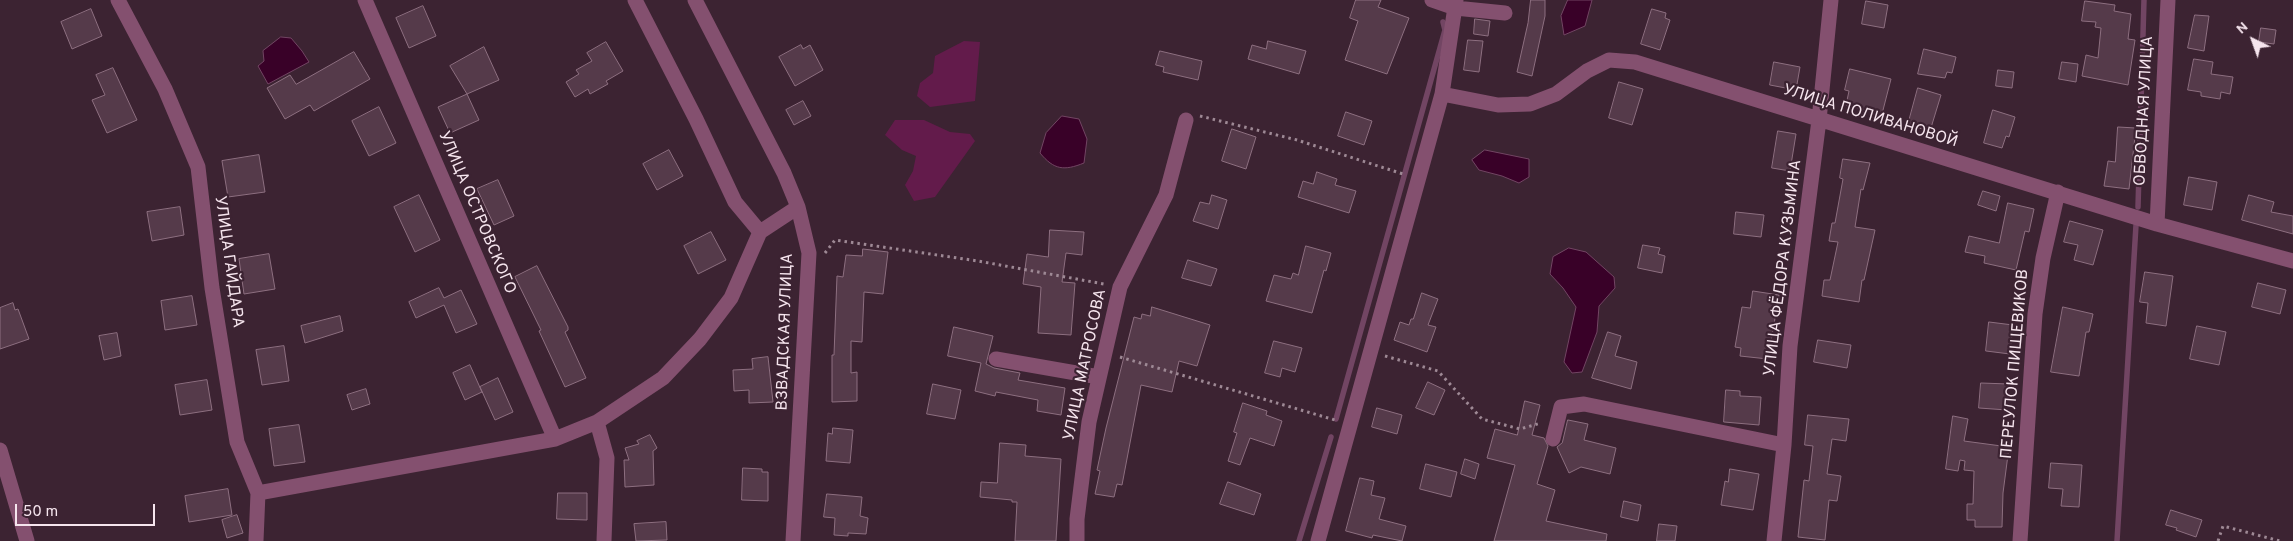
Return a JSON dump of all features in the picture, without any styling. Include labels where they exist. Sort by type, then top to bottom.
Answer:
[{"type":"street","name":"УЛИЦА ГАЙДАРА","points":[[118,0],[165,88],[198,167],[212,288],[237,442],[258,494],[256,541]]},
{"type":"street","name":"УЛИЦА ОСТРОВСКОГО","points":[[365,0],[555,439]]},
{"type":"street","points":[[635,0],[696,119],[735,202],[760,232]]},
{"type":"street","name":"ВЗВАДСКАЯ УЛИЦА","points":[[695,0],[784,173],[798,207],[809,253],[793,541]]},
{"type":"street","points":[[1432,0],[1505,13]]},
{"type":"street","name":"УЛИЦА ФЁДОРА КУЗЬМИНА","points":[[1774,541],[1784,445],[1790,346],[1819,120],[1831,0]]},
{"type":"street","name":"ОБВОДНАЯ УЛИЦА","points":[[2157,224],[2168,0]]},
{"type":"street","points":[[1318,541],[1442,94],[1456,4]]},
{"type":"street","name":"УЛИЦА ПОЛИВАНОВОЙ","points":[[1442,94],[1498,105],[1530,104],[1556,94],[1587,70],[1609,60],[1635,62],[2157,224],[2293,261]]},
{"type":"street","name":"УЛИЦА МАТРОСОВА","points":[[1076,541],[1089,422],[1120,287],[1166,195],[1186,120]]},
{"type":"street","name":"ПЕРЕУЛОК ПИЩЕВИКОВ","points":[[2020,541],[2035,314],[2043,258],[2058,192]]},
{"type":"street","points":[[258,494],[555,439],[597,422],[663,378],[700,339],[731,298],[760,232],[798,207]]},
{"type":"street","points":[[996,359],[1099,377]]},
{"type":"street","points":[[1553,439],[1561,407],[1584,404],[1784,445]]},
{"type":"street","points":[[597,422],[607,458],[604,541]]},
{"type":"street","points":[[0,450],[27,541]]},
{"type":"path","points":[[1186,120],[1201,116],[1297,140],[1397,172]]},
{"type":"path","points":[[809,253],[825,253],[836,240],[978,261],[1120,287]]},
{"type":"path","points":[[1370,352],[1438,372],[1482,419],[1520,428],[1557,420]]},
{"type":"path","points":[[1104,353],[1350,425]]},
{"type":"path","points":[[2218,541],[2223,526],[2280,541]]},
{"type":"shaded area","points":[[1568,0],[1592,0],[1585,26],[1564,35],[1561,16]]},
{"type":"shaded area","points":[[281,37],[291,38],[309,62],[268,84],[258,66],[264,61],[263,51]]},
{"type":"shaded area","points":[[964,41],[980,42],[975,101],[930,107],[917,96],[920,83],[933,73],[935,56]]},
{"type":"shaded area","points":[[1062,116],[1079,119],[1087,139],[1084,163],[1065,168],[1050,163],[1040,153],[1046,133]]},
{"type":"shaded area","points":[[895,120],[924,120],[950,132],[970,134],[975,141],[935,197],[914,201],[905,185],[913,171],[916,156],[902,150],[885,135]]},
{"type":"shaded area","points":[[1485,150],[1529,159],[1529,177],[1519,183],[1479,170],[1472,160]]},
{"type":"shaded area","points":[[1569,248],[1586,252],[1614,277],[1615,288],[1599,306],[1597,332],[1582,372],[1572,373],[1564,362],[1576,307],[1563,288],[1550,274],[1553,257]]},
{"type":"building","points":[[1356,0],[1381,0],[1378,7],[1409,18],[1387,74],[1345,60],[1358,21],[1350,18]]},
{"type":"building","points":[[1531,0],[1545,0],[1545,16],[1532,76],[1517,72]]},
{"type":"building","points":[[1866,1],[1888,5],[1884,28],[1862,24]]},
{"type":"building","points":[[2085,1],[2115,5],[2114,11],[2131,14],[2128,39],[2135,40],[2128,85],[2082,76],[2086,55],[2098,58],[2101,28],[2095,27],[2096,22],[2082,21]]},
{"type":"building","points":[[423,6],[436,36],[409,48],[396,18]]},
{"type":"building","points":[[91,9],[102,36],[72,49],[61,22]]},
{"type":"building","points":[[1652,9],[1666,13],[1665,18],[1670,20],[1660,50],[1641,44]]},
{"type":"building","points":[[2195,15],[2209,16],[2204,51],[2188,48]]},
{"type":"building","points":[[1475,19],[1490,21],[1488,36],[1474,34]]},
{"type":"building","points":[[2261,28],[2276,30],[2274,44],[2259,42]]},
{"type":"building","points":[[1468,40],[1483,41],[1479,72],[1464,70]]},
{"type":"building","points":[[1268,41],[1306,51],[1299,74],[1248,59],[1252,45],[1266,49]]},
{"type":"building","points":[[606,42],[623,71],[606,81],[608,84],[590,94],[588,89],[575,97],[566,82],[579,74],[576,70],[592,61],[587,53]]},
{"type":"building","points":[[801,45],[803,49],[810,45],[823,70],[795,86],[779,57]]},
{"type":"building","points":[[484,47],[499,80],[467,94],[450,66]]},
{"type":"building","points":[[1924,49],[1956,57],[1952,73],[1947,72],[1945,78],[1918,74]]},
{"type":"building","points":[[1160,51],[1202,61],[1198,80],[1163,72],[1164,67],[1156,65]]},
{"type":"building","points":[[354,52],[370,79],[314,111],[310,105],[285,119],[267,88],[290,75],[296,84]]},
{"type":"building","points":[[2194,59],[2213,62],[2211,74],[2233,77],[2230,94],[2221,92],[2220,99],[2201,96],[2201,92],[2188,90]]},
{"type":"building","points":[[1774,62],[1800,67],[1796,90],[1770,85]]},
{"type":"building","points":[[2062,62],[2078,64],[2076,82],[2059,79]]},
{"type":"building","points":[[113,68],[137,120],[107,133],[92,100],[105,95],[96,75]]},
{"type":"building","points":[[1850,69],[1891,79],[1882,114],[1846,105],[1849,91],[1845,90]]},
{"type":"building","points":[[1998,70],[2014,72],[2012,88],[1996,86]]},
{"type":"building","points":[[1619,82],[1643,89],[1632,125],[1609,118]]},
{"type":"building","points":[[1918,88],[1941,95],[1930,131],[1908,125]]},
{"type":"building","points":[[467,94],[479,120],[450,133],[438,107]]},
{"type":"building","points":[[803,101],[811,116],[794,125],[786,110]]},
{"type":"building","points":[[379,107],[396,143],[369,156],[352,121]]},
{"type":"building","points":[[1993,110],[2015,117],[2009,137],[2006,136],[2002,148],[1984,143]]},
{"type":"building","points":[[1346,112],[1372,121],[1364,145],[1338,136]]},
{"type":"building","points":[[2118,127],[2136,128],[2129,189],[2104,186],[2108,161],[2115,162]]},
{"type":"building","points":[[1232,129],[1256,137],[1246,169],[1222,161]]},
{"type":"building","points":[[1778,131],[1796,134],[1790,171],[1772,168]]},
{"type":"building","points":[[669,150],[683,176],[657,190],[643,164]]},
{"type":"building","points":[[259,155],[265,192],[228,197],[222,161]]},
{"type":"building","points":[[1843,159],[1870,163],[1863,190],[1861,189],[1855,227],[1875,230],[1864,280],[1862,280],[1859,302],[1822,296],[1824,280],[1830,280],[1838,242],[1829,241],[1832,223],[1835,223],[1843,179],[1840,178]]},
{"type":"building","points":[[1317,172],[1337,179],[1335,185],[1356,191],[1349,213],[1298,197],[1303,181],[1313,184]]},
{"type":"building","points":[[2189,177],[2217,182],[2212,210],[2184,205]]},
{"type":"building","points":[[498,180],[514,216],[494,225],[477,189]]},
{"type":"building","points":[[1983,191],[2000,196],[1996,211],[1978,205]]},
{"type":"building","points":[[419,195],[440,240],[415,252],[394,207]]},
{"type":"building","points":[[1212,195],[1227,200],[1218,229],[1193,221],[1200,202],[1209,204]]},
{"type":"building","points":[[2249,195],[2274,202],[2271,212],[2293,216],[2293,234],[2242,220]]},
{"type":"building","points":[[2008,203],[2034,209],[2029,232],[2025,231],[2016,270],[1984,263],[1985,256],[1965,252],[1969,236],[1999,243]]},
{"type":"building","points":[[180,207],[184,235],[152,241],[147,212]]},
{"type":"building","points":[[1736,212],[1764,215],[1761,237],[1734,234]]},
{"type":"building","points":[[2070,221],[2103,230],[2093,265],[2074,260],[2078,245],[2064,242]]},
{"type":"building","points":[[1050,230],[1084,232],[1082,255],[1066,253],[1062,282],[1075,283],[1071,335],[1038,333],[1041,287],[1023,284],[1027,254],[1048,257]]},
{"type":"building","points":[[711,232],[726,260],[698,274],[684,246]]},
{"type":"building","points":[[1643,245],[1660,248],[1658,254],[1665,256],[1662,273],[1638,268]]},
{"type":"building","points":[[1306,246],[1331,253],[1326,271],[1324,270],[1312,313],[1266,301],[1274,275],[1291,279],[1293,273],[1298,275]]},
{"type":"building","points":[[863,249],[888,252],[883,294],[864,292],[862,342],[851,341],[851,373],[857,372],[857,401],[832,402],[832,355],[834,355],[837,276],[843,277],[846,255],[862,256]]},
{"type":"building","points":[[269,254],[275,289],[244,294],[239,259]]},
{"type":"building","points":[[1188,260],[1217,269],[1211,286],[1182,278]]},
{"type":"building","points":[[537,266],[568,327],[568,330],[565,332],[586,378],[565,387],[539,331],[541,330],[515,277]]},
{"type":"building","points":[[2145,272],[2173,276],[2166,326],[2146,323],[2148,303],[2140,302]]},
{"type":"building","points":[[2258,283],[2286,290],[2280,314],[2252,307]]},
{"type":"building","points":[[439,288],[444,298],[461,290],[477,324],[456,333],[444,305],[416,318],[409,302]]},
{"type":"building","points":[[1753,291],[1779,295],[1768,359],[1740,356],[1741,348],[1735,347],[1742,307],[1750,308]]},
{"type":"building","points":[[1422,293],[1438,299],[1428,325],[1436,327],[1427,352],[1394,340],[1400,322],[1409,325],[1411,319],[1413,319]]},
{"type":"building","points":[[192,296],[197,325],[165,330],[161,301]]},
{"type":"building","points":[[13,303],[15,310],[18,309],[29,339],[0,349],[0,308]]},
{"type":"building","points":[[1152,307],[1210,325],[1197,366],[1179,361],[1172,392],[1141,385],[1122,485],[1117,484],[1114,497],[1095,494],[1100,471],[1097,470],[1106,428],[1134,317],[1141,319],[1142,314],[1150,316]]},
{"type":"building","points":[[2063,307],[2093,314],[2089,332],[2086,332],[2079,376],[2051,372]]},
{"type":"building","points":[[340,316],[343,331],[305,343],[301,326]]},
{"type":"building","points":[[1989,322],[2013,325],[2010,354],[1986,351]]},
{"type":"building","points":[[2197,326],[2226,332],[2219,365],[2190,359]]},
{"type":"building","points":[[954,327],[993,336],[986,364],[994,368],[1020,373],[1018,380],[1065,388],[1061,415],[1037,411],[1038,400],[996,392],[995,396],[975,391],[981,363],[948,356]]},
{"type":"building","points":[[1608,332],[1621,336],[1615,356],[1637,362],[1631,389],[1592,378]]},
{"type":"building","points":[[117,333],[121,356],[104,360],[99,336]]},
{"type":"building","points":[[1818,340],[1851,345],[1847,368],[1814,362]]},
{"type":"building","points":[[1274,341],[1302,348],[1295,372],[1282,368],[1280,377],[1265,373]]},
{"type":"building","points":[[284,346],[289,381],[262,385],[256,350]]},
{"type":"building","points":[[768,357],[773,402],[749,403],[749,390],[734,391],[733,370],[753,369],[752,359]]},
{"type":"building","points":[[470,365],[482,392],[465,400],[453,373]]},
{"type":"building","points":[[498,378],[513,412],[495,420],[480,387]]},
{"type":"building","points":[[207,380],[212,410],[180,415],[175,385]]},
{"type":"building","points":[[1428,382],[1445,390],[1434,415],[1416,408]]},
{"type":"building","points":[[1981,383],[2009,384],[2007,410],[1979,408]]},
{"type":"building","points":[[933,384],[961,390],[955,419],[927,414]]},
{"type":"building","points":[[366,389],[370,404],[352,410],[347,395]]},
{"type":"building","points":[[1726,390],[1740,391],[1740,396],[1761,397],[1759,425],[1724,422]]},
{"type":"building","points":[[1525,401],[1540,405],[1532,435],[1544,438],[1548,446],[1537,484],[1555,490],[1546,521],[1607,534],[1606,541],[1494,541],[1515,465],[1487,458],[1495,429],[1517,435]]},
{"type":"building","points":[[1243,403],[1267,411],[1266,415],[1282,421],[1274,446],[1250,438],[1240,465],[1228,461],[1237,433],[1234,432]]},
{"type":"building","points":[[1377,408],[1402,415],[1397,434],[1372,427]]},
{"type":"building","points":[[1808,415],[1849,419],[1846,441],[1832,439],[1827,474],[1841,476],[1837,501],[1829,500],[1825,540],[1798,537],[1804,480],[1809,481],[1813,446],[1805,445]]},
{"type":"building","points":[[1953,416],[1968,419],[1964,441],[2009,447],[2003,493],[2002,527],[1975,527],[1975,520],[1967,520],[1967,504],[1973,504],[1974,471],[1964,470],[1965,461],[1960,460],[1958,471],[1946,469]]},
{"type":"building","points":[[1568,420],[1588,424],[1584,440],[1616,448],[1610,474],[1581,467],[1569,473],[1557,447],[1562,443]]},
{"type":"building","points":[[299,425],[305,462],[274,466],[269,429]]},
{"type":"building","points":[[833,428],[853,430],[850,463],[826,461],[828,433],[832,434]]},
{"type":"building","points":[[650,435],[657,448],[653,451],[654,485],[625,487],[624,460],[629,460],[625,448],[639,444],[637,441]]},
{"type":"building","points":[[1000,443],[1026,445],[1025,456],[1061,459],[1056,541],[1015,541],[1017,502],[980,497],[981,482],[997,483]]},
{"type":"building","points":[[1465,459],[1479,464],[1475,479],[1461,474]]},
{"type":"building","points":[[2051,463],[2082,465],[2079,507],[2061,506],[2063,489],[2049,488]]},
{"type":"building","points":[[1426,464],[1457,472],[1451,497],[1420,489]]},
{"type":"building","points":[[743,468],[762,469],[762,472],[768,472],[768,501],[742,500]]},
{"type":"building","points":[[1730,469],[1759,474],[1753,510],[1721,505],[1725,481],[1728,482]]},
{"type":"building","points":[[1360,478],[1374,481],[1371,495],[1385,498],[1379,519],[1406,526],[1402,541],[1373,535],[1372,538],[1346,531]]},
{"type":"building","points":[[1228,482],[1261,494],[1254,515],[1220,504]]},
{"type":"building","points":[[228,489],[232,515],[189,522],[185,496]]},
{"type":"building","points":[[558,493],[587,493],[587,520],[557,519]]},
{"type":"building","points":[[827,494],[862,497],[860,516],[868,518],[866,534],[848,533],[848,536],[834,535],[835,518],[824,517]]},
{"type":"building","points":[[1624,501],[1641,505],[1638,521],[1621,517]]},
{"type":"building","points":[[2171,510],[2202,520],[2196,537],[2166,525]]},
{"type":"building","points":[[237,515],[243,533],[227,538],[222,520]]},
{"type":"building","points":[[666,522],[667,540],[636,541],[634,524]]},
{"type":"building","points":[[1659,524],[1677,526],[1675,541],[1657,541]]},
{"type":"waterway","points":[[2138,207],[2144,0]]},
{"type":"waterway","points":[[1336,419],[1445,30],[1443,22]]},
{"type":"waterway","points":[[2117,541],[2136,225]]},
{"type":"waterway","points":[[1299,541],[1331,437]]}]
